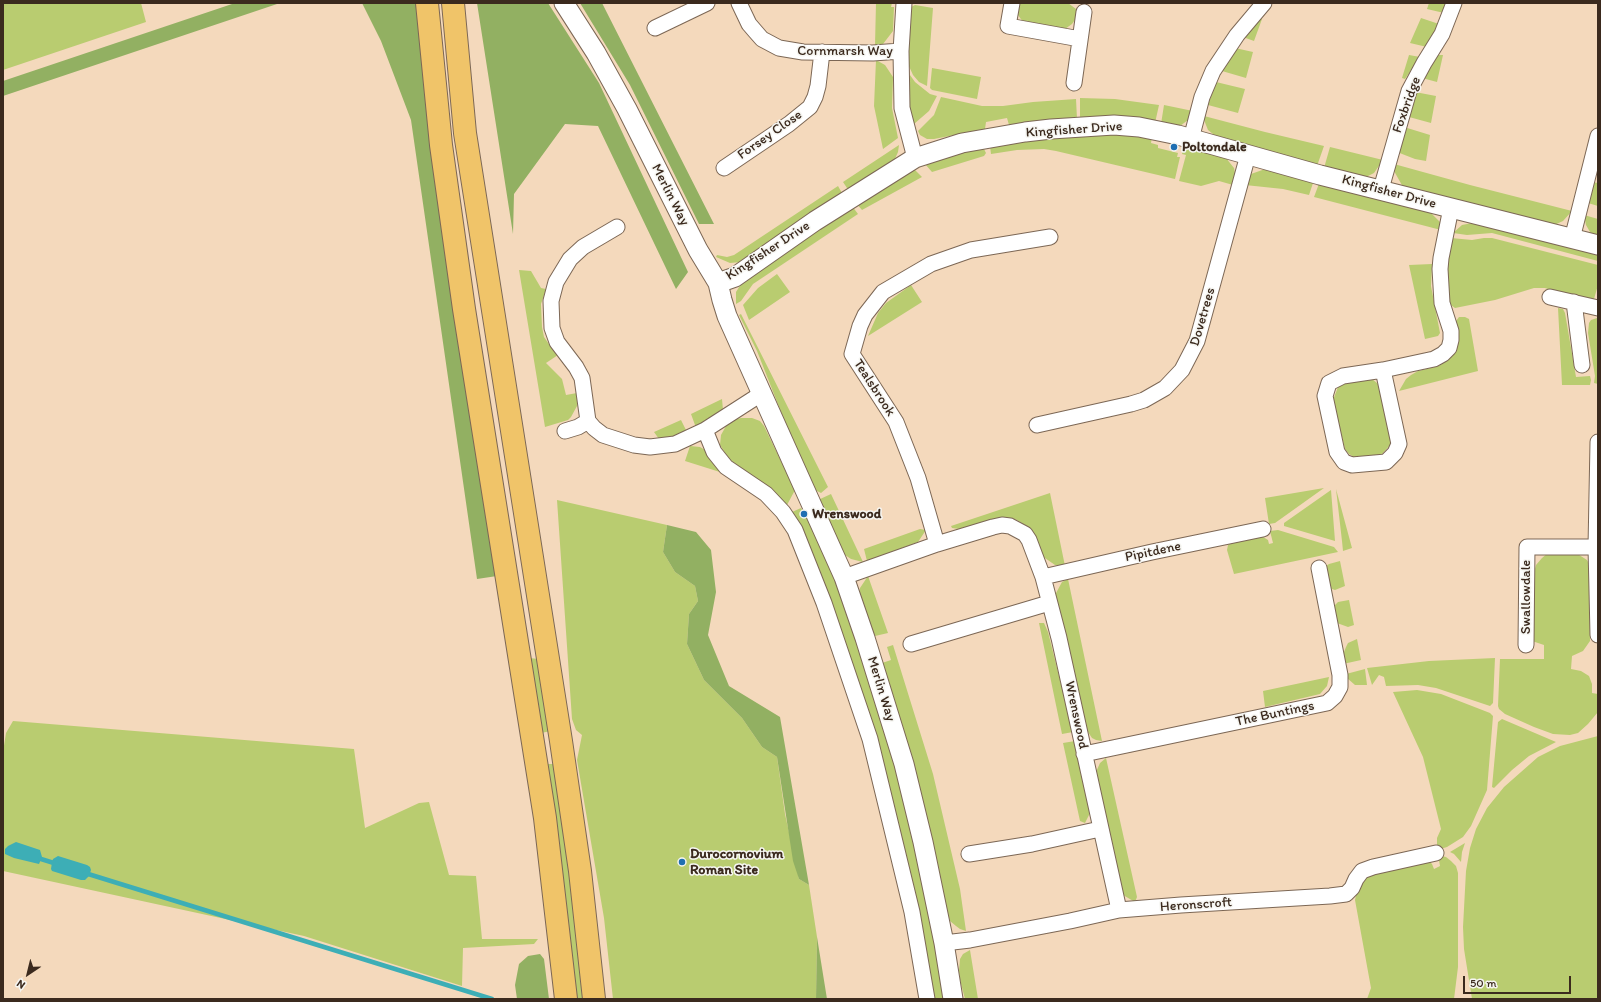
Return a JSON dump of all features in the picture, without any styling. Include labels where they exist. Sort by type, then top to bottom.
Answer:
[{"type":"highway","points":[[426,3],[441,145],[464,308],[545,818],[566,999]]},
{"type":"highway","points":[[453,3],[465,133],[561,741],[580,871],[594,999]]},
{"type":"street","name":"Merlin Way","points":[[564,3],[596,53],[698,250],[718,283],[727,316],[844,577],[874,665],[904,764],[924,842],[944,943],[953,999]]},
{"type":"street","points":[[655,28],[707,3]]},
{"type":"street","name":"Cornmarsh Way","points":[[739,3],[749,24],[762,39],[770,44],[789,51],[901,52]]},
{"type":"street","points":[[904,3],[901,52],[902,108],[915,158]]},
{"type":"street","points":[[1012,3],[1008,26],[1080,39]]},
{"type":"street","points":[[1191,139],[1202,97],[1213,71],[1237,35],[1264,3]]},
{"type":"street","name":"Foxbridge","points":[[1381,189],[1409,91],[1442,34],[1454,3]]},
{"type":"street","points":[[1074,83],[1084,12]]},
{"type":"street","name":"Forsey Close","points":[[724,168],[789,124],[810,107],[815,98],[818,86],[822,52]]},
{"type":"street","name":"Kingfisher Drive","points":[[718,283],[735,277],[815,221],[915,158],[962,143],[1025,132],[1058,128],[1114,125],[1139,127],[1191,139],[1451,208],[1598,245]]},
{"type":"street","points":[[1572,239],[1598,136]]},
{"type":"street","name":"Dovetrees","points":[[1038,425],[1144,400],[1165,388],[1182,370],[1194,350],[1199,336],[1248,155]]},
{"type":"street","points":[[1383,370],[1399,444],[1395,453],[1386,462],[1352,465],[1344,462],[1337,452],[1325,396],[1329,383],[1343,376],[1383,370],[1434,359],[1443,354],[1449,348],[1451,331],[1442,304],[1440,258],[1451,208]]},
{"type":"street","points":[[617,227],[583,247],[570,259],[556,282],[551,301],[552,328],[557,342],[582,378],[588,421],[594,428],[603,435],[634,445],[650,447],[675,444],[705,430],[761,394]]},
{"type":"street","name":"Tealsbrook","points":[[937,544],[918,478],[896,422],[852,354],[860,326],[865,315],[883,292],[931,264],[971,250],[1050,237]]},
{"type":"street","points":[[1550,297],[1598,308]]},
{"type":"street","points":[[1574,302],[1582,365]]},
{"type":"street","points":[[565,431],[578,427],[588,421]]},
{"type":"street","name":"Merlin Way","points":[[705,430],[714,452],[726,468],[766,494],[783,512],[795,530],[811,569],[848,671],[870,739],[912,912],[927,999]]},
{"type":"street","points":[[1598,442],[1596,547],[1598,636]]},
{"type":"street","name":"Wrenswood","points":[[844,577],[937,544],[993,527],[1002,525],[1010,526],[1025,534],[1029,540],[1043,577],[1059,638],[1119,910]]},
{"type":"street","name":"Pipitdene","points":[[1043,577],[1152,552],[1263,530]]},
{"type":"street","name":"Swallowdale","points":[[1526,645],[1527,547],[1596,547]]},
{"type":"street","name":"The Buntings","points":[[1084,754],[1327,703],[1335,696],[1340,686],[1340,675],[1319,568]]},
{"type":"street","points":[[911,644],[1049,603]]},
{"type":"street","points":[[969,854],[1032,844],[1100,829]]},
{"type":"street","name":"Heronscroft","points":[[944,943],[970,940],[1119,910],[1346,894],[1352,888],[1362,871],[1373,867],[1436,853]]},
{"type":"green space","points":[[3,3],[141,3],[146,22],[3,70]]},
{"type":"green space","points":[[235,3],[280,3],[3,96],[3,81]]},
{"type":"green space","points":[[362,3],[418,3],[497,576],[477,579],[411,120],[381,41]]},
{"type":"green space","points":[[477,3],[548,3],[599,83],[688,272],[676,289],[598,126],[565,124],[514,194],[513,234]]},
{"type":"green space","points":[[580,3],[602,3],[714,224],[699,224],[630,85]]},
{"type":"green space","points":[[876,3],[892,3],[891,7],[894,7],[893,31],[883,44],[877,46],[875,45]]},
{"type":"green space","points":[[1018,3],[1068,3],[1076,9],[1077,17],[1072,24],[1065,29],[1023,22],[1018,15]]},
{"type":"green space","points":[[1429,3],[1447,3],[1444,13],[1427,9]]},
{"type":"green space","points":[[915,5],[933,8],[927,86],[919,82],[913,75],[908,64],[911,7]]},
{"type":"green space","points":[[1260,17],[1262,19],[1254,41],[1243,37]]},
{"type":"green space","points":[[1421,18],[1439,24],[1427,47],[1410,43]]},
{"type":"green space","points":[[1235,48],[1253,52],[1246,78],[1222,71]]},
{"type":"green space","points":[[1409,55],[1420,57],[1405,79],[1402,78]]},
{"type":"green space","points":[[1438,55],[1443,55],[1437,82],[1422,78]]},
{"type":"green space","points":[[876,60],[885,65],[893,77],[892,108],[898,138],[883,149],[874,106]]},
{"type":"green space","points":[[932,68],[981,77],[977,99],[932,90],[930,88]]},
{"type":"green space","points":[[910,75],[915,82],[930,94],[937,96],[929,111],[914,124],[910,113],[908,85]]},
{"type":"green space","points":[[1216,82],[1245,89],[1238,113],[1208,105]]},
{"type":"green space","points":[[1415,92],[1436,96],[1431,123],[1409,117]]},
{"type":"green space","points":[[941,97],[982,106],[1003,106],[1076,99],[1077,119],[1024,126],[1009,125],[1007,118],[986,122],[985,129],[927,139],[920,135],[918,131],[934,115]]},
{"type":"green space","points":[[1080,98],[1115,99],[1159,105],[1155,123],[1080,120]]},
{"type":"green space","points":[[1164,105],[1193,111],[1188,120],[1180,126],[1161,124]]},
{"type":"green space","points":[[1204,116],[1324,146],[1317,166],[1218,138],[1208,130]]},
{"type":"green space","points":[[1404,127],[1430,135],[1426,161],[1415,159],[1397,152]]},
{"type":"green space","points":[[1105,133],[1152,137],[1151,143],[1158,145],[1158,148],[1178,153],[1177,157],[1180,157],[1175,179],[1044,149],[1017,150],[991,154],[990,146],[1019,140]]},
{"type":"green space","points":[[899,145],[894,161],[849,189],[847,188],[843,182]]},
{"type":"green space","points":[[1184,145],[1226,158],[1234,168],[1235,173],[1233,185],[1219,181],[1201,186],[1179,181],[1186,155],[1182,154]]},
{"type":"green space","points":[[983,147],[986,153],[984,156],[932,172],[925,164],[951,154]]},
{"type":"green space","points":[[1330,147],[1383,160],[1374,173],[1364,178],[1324,168]]},
{"type":"green space","points":[[1394,164],[1572,211],[1563,221],[1550,227],[1403,187],[1394,171]]},
{"type":"green space","points":[[1268,168],[1314,180],[1309,195],[1283,189],[1245,185],[1247,178],[1251,174]]},
{"type":"green space","points":[[914,169],[922,177],[862,210],[856,203]]},
{"type":"green space","points":[[1320,181],[1430,212],[1440,222],[1441,230],[1314,197]]},
{"type":"green space","points":[[1592,182],[1598,183],[1598,206],[1588,203]]},
{"type":"green space","points":[[838,186],[842,193],[741,262],[730,263],[716,257],[717,255],[727,257],[734,255]]},
{"type":"green space","points":[[852,206],[858,214],[753,284],[741,301],[736,304],[736,292],[741,284]]},
{"type":"green space","points":[[1584,215],[1598,219],[1598,237],[1590,232],[1586,225]]},
{"type":"green space","points":[[1472,223],[1598,251],[1598,261],[1492,233],[1467,235],[1453,233],[1462,225]]},
{"type":"green space","points":[[1451,238],[1472,240],[1492,238],[1598,265],[1598,285],[1594,299],[1570,296],[1545,288],[1534,288],[1495,300],[1455,308],[1448,303],[1446,267]]},
{"type":"green space","points":[[1432,264],[1431,286],[1440,333],[1438,336],[1425,339],[1409,265]]},
{"type":"green space","points":[[519,270],[531,271],[541,288],[546,289],[541,304],[542,327],[544,337],[558,355],[546,363],[562,379],[566,395],[577,393],[577,406],[571,417],[568,420],[545,427]]},
{"type":"green space","points":[[777,274],[790,292],[749,320],[743,305],[758,288]]},
{"type":"green space","points":[[911,285],[922,302],[868,336],[878,313],[886,303]]},
{"type":"green space","points":[[1558,308],[1563,309],[1565,313],[1576,377],[1590,376],[1590,385],[1562,385]]},
{"type":"green space","points":[[741,314],[828,487],[821,493],[815,490],[796,450],[757,351],[739,315]]},
{"type":"green space","points":[[1598,315],[1598,384],[1594,383],[1595,376],[1588,333],[1589,323],[1591,320],[1597,318]]},
{"type":"green space","points":[[1459,317],[1469,319],[1478,371],[1399,391],[1406,379],[1411,375],[1418,371],[1439,366],[1450,358],[1453,354],[1456,321]]},
{"type":"green space","points":[[1366,378],[1372,379],[1383,390],[1391,444],[1382,454],[1376,456],[1354,457],[1345,449],[1333,400],[1338,387],[1343,383]]},
{"type":"green space","points":[[722,399],[723,410],[698,427],[695,425],[691,414]]},
{"type":"green space","points":[[741,418],[752,418],[760,421],[764,426],[795,490],[787,505],[775,493],[729,459],[720,445],[721,435],[726,426],[730,421]]},
{"type":"green space","points":[[681,420],[687,432],[666,439],[659,439],[654,432]]},
{"type":"green space","points":[[690,446],[700,447],[707,451],[723,473],[685,461]]},
{"type":"green space","points":[[1324,488],[1275,523],[1269,524],[1265,498]]},
{"type":"green space","points":[[1336,489],[1352,548],[1343,551],[1342,541]]},
{"type":"green space","points":[[1331,490],[1335,541],[1284,526],[1284,523]]},
{"type":"green space","points":[[1050,493],[1065,566],[1055,565],[1042,556],[1033,532],[1017,520],[1011,518],[998,518],[959,529],[952,528],[951,526]]},
{"type":"green space","points":[[831,494],[863,562],[851,559],[845,555],[841,549],[818,500]]},
{"type":"green space","points":[[557,500],[667,525],[663,552],[675,572],[695,586],[698,601],[689,614],[687,644],[704,680],[742,718],[762,747],[777,757],[785,814],[799,879],[809,885],[817,937],[816,999],[613,999],[604,918],[577,760],[582,735],[576,730],[572,719]]},
{"type":"green space","points":[[801,508],[816,534],[854,628],[874,694],[898,779],[926,895],[946,999],[933,999],[920,924],[792,512]]},
{"type":"green space","points":[[667,525],[696,532],[711,550],[716,592],[708,635],[729,686],[780,717],[809,885],[799,879],[793,861],[777,757],[762,747],[742,718],[704,680],[687,644],[689,614],[698,601],[695,586],[675,572],[663,552]]},
{"type":"green space","points":[[920,529],[926,530],[918,542],[867,561],[864,549]]},
{"type":"green space","points":[[1278,530],[1334,547],[1338,552],[1234,574],[1227,550],[1228,545],[1231,542],[1260,535],[1268,540],[1269,544],[1273,543],[1270,531]]},
{"type":"green space","points":[[1548,553],[1576,553],[1587,560],[1589,564],[1590,641],[1583,651],[1572,656],[1571,669],[1581,671],[1589,676],[1592,684],[1592,693],[1598,694],[1598,712],[1578,733],[1570,735],[1553,734],[1534,727],[1505,714],[1499,709],[1498,706],[1500,659],[1544,659],[1544,645],[1532,641],[1533,576],[1536,565]]},
{"type":"green space","points":[[1340,561],[1345,586],[1335,590],[1329,587],[1326,566]]},
{"type":"green space","points":[[868,576],[888,633],[875,636],[859,593],[860,588]]},
{"type":"green space","points":[[1068,579],[1102,741],[1092,738],[1088,732],[1055,595],[1062,582]]},
{"type":"green space","points":[[1349,600],[1354,625],[1348,627],[1337,623],[1333,607],[1338,602]]},
{"type":"green space","points":[[1039,623],[1044,623],[1048,632],[1073,732],[1062,734]]},
{"type":"green space","points":[[1357,639],[1361,660],[1343,664],[1344,652],[1348,643]]},
{"type":"green space","points":[[893,645],[933,774],[960,889],[966,931],[960,929],[950,921],[930,831],[907,744],[882,663],[891,660],[887,647]]},
{"type":"green space","points":[[529,658],[539,659],[551,731],[541,733]]},
{"type":"green space","points":[[1495,658],[1493,703],[1490,706],[1436,688],[1418,685],[1386,686],[1384,677],[1379,675],[1372,685],[1367,668],[1429,661]]},
{"type":"green space","points":[[1365,669],[1367,685],[1355,685],[1347,678],[1346,674]]},
{"type":"green space","points":[[1329,677],[1327,686],[1320,694],[1265,707],[1263,691]]},
{"type":"green space","points":[[1417,690],[1441,694],[1490,713],[1493,716],[1487,790],[1471,826],[1463,837],[1447,847],[1437,850],[1437,838],[1441,829],[1423,757],[1393,692]]},
{"type":"green space","points":[[1502,719],[1556,742],[1529,756],[1494,788],[1492,787],[1498,722]]},
{"type":"green space","points":[[13,721],[354,749],[365,828],[419,803],[429,802],[449,875],[476,876],[482,939],[538,939],[534,944],[463,948],[462,986],[304,936],[3,871],[3,752],[6,733]]},
{"type":"green space","points":[[1598,736],[1598,999],[1472,999],[1464,949],[1463,927],[1466,871],[1470,848],[1476,829],[1487,808],[1504,787],[1538,757],[1560,746]]},
{"type":"green space","points":[[1075,741],[1090,809],[1085,823],[1080,821],[1063,743]]},
{"type":"green space","points":[[1106,758],[1137,897],[1135,902],[1123,895],[1120,889],[1096,772],[1100,763]]},
{"type":"green space","points":[[546,764],[557,764],[586,999],[576,999]]},
{"type":"green space","points":[[1465,843],[1461,862],[1454,854],[1450,852]]},
{"type":"green space","points":[[1438,855],[1446,857],[1451,861],[1456,866],[1458,873],[1458,967],[1454,999],[1367,999],[1371,988],[1355,900],[1358,886],[1364,874],[1428,860],[1434,869],[1440,866]]},
{"type":"green space","points":[[817,937],[827,999],[816,999]]},
{"type":"green space","points":[[970,950],[978,999],[965,999],[960,980],[960,959],[963,954]]},
{"type":"green space","points":[[540,954],[544,959],[549,999],[517,999],[515,985],[519,964],[528,956]]},
{"type":"water","points":[[16,842],[40,850],[42,857],[39,864],[14,858],[5,854],[5,849]]},
{"type":"water","points":[[58,856],[87,865],[91,870],[89,876],[85,880],[81,880],[52,871],[53,859]]},
{"type":"waterway","points":[[41,859],[57,864]]},
{"type":"waterway","points":[[85,873],[492,999]]},
{"type":"place","name":"Poltondale","points":[[1174,147]]},
{"type":"place","name":"Wrenswood","points":[[804,514]]},
{"type":"place","name":"Durocornovium Roman Site","points":[[682,862]]}]
